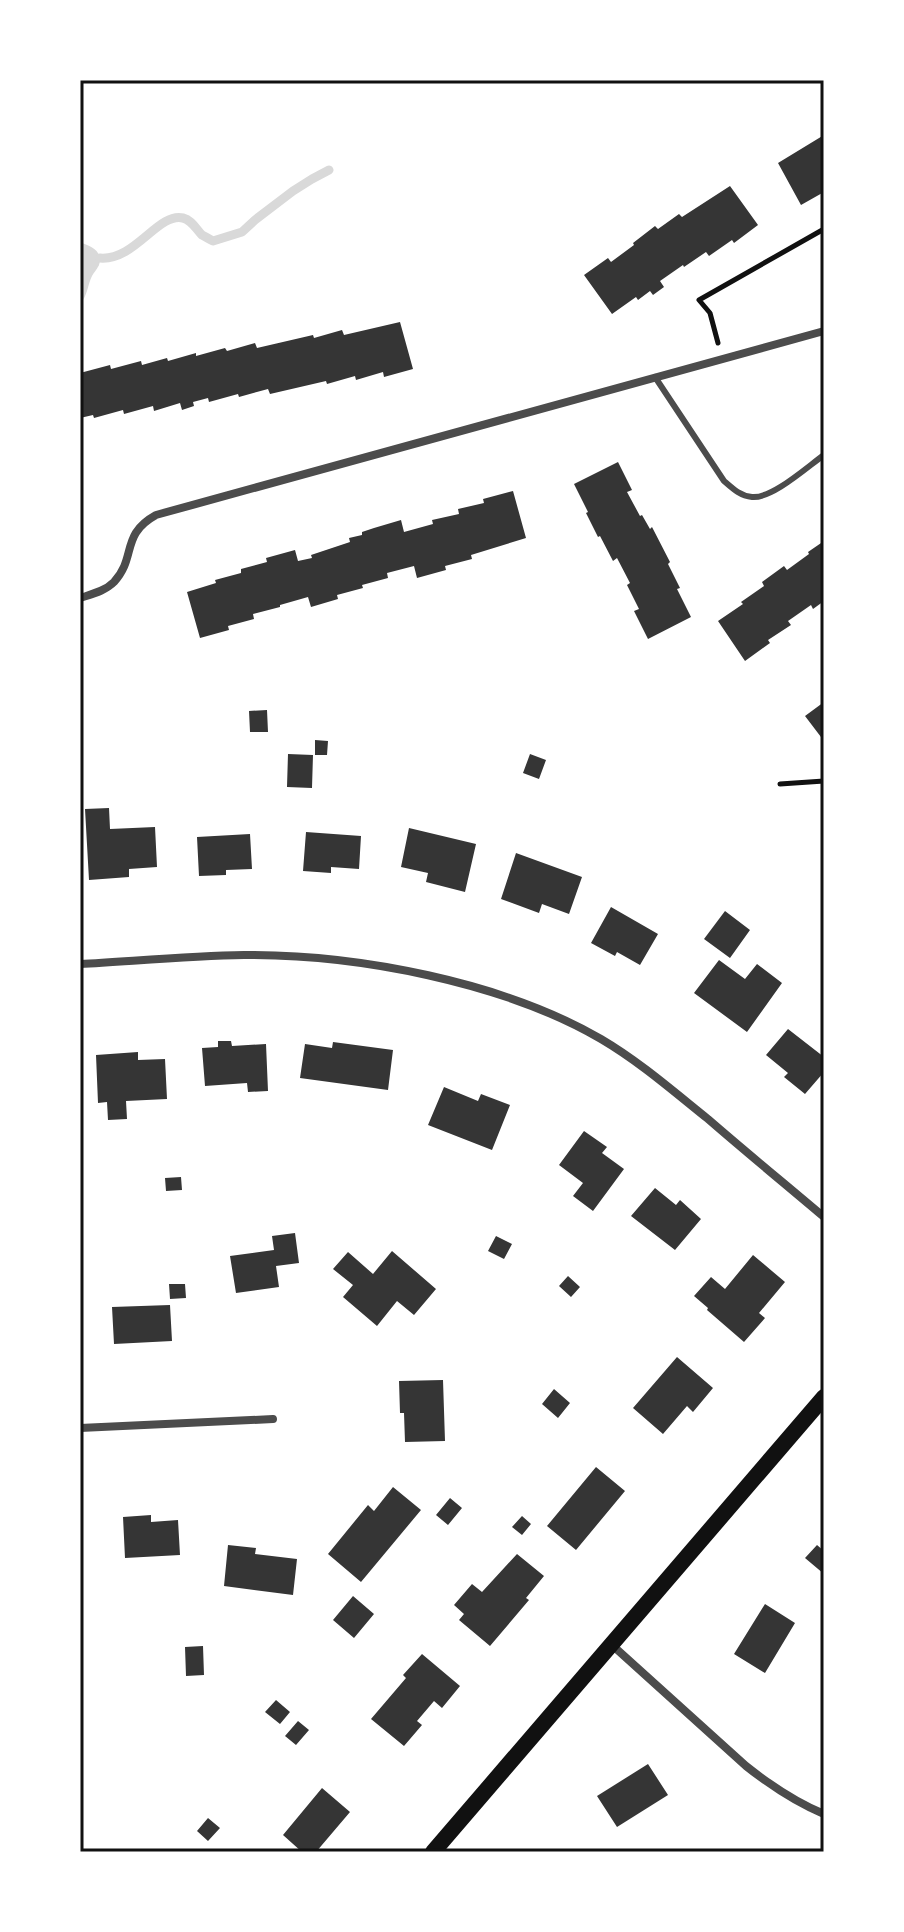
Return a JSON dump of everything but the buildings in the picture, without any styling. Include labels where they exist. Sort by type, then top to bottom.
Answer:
[{"type":"main road","points":[[433,1852],[824,1397]]},
{"type":"street","points":[[80,598],[112,584],[123,569],[134,533],[143,522],[156,515],[824,331]]},
{"type":"street","points":[[80,964],[244,955],[320,958],[394,969],[485,990],[535,1007],[599,1038],[645,1067],[824,1217]]},
{"type":"street","points":[[80,1428],[273,1419]]},
{"type":"street","points":[[612,1645],[756,1774],[804,1806],[824,1814]]},
{"type":"lane","points":[[655,377],[724,481],[736,492],[752,497],[767,495],[824,455]]},
{"type":"path","points":[[723,359],[710,313],[699,300],[824,229]]},
{"type":"path","points":[[780,784],[824,781]]},
{"type":"shaded area","points":[[80,242],[100,256],[99,266],[83,300],[80,300]]},
{"type":"waterway","points":[[100,258],[124,252],[174,218],[189,221],[202,235],[213,241],[242,232],[293,191],[329,170]]}]
